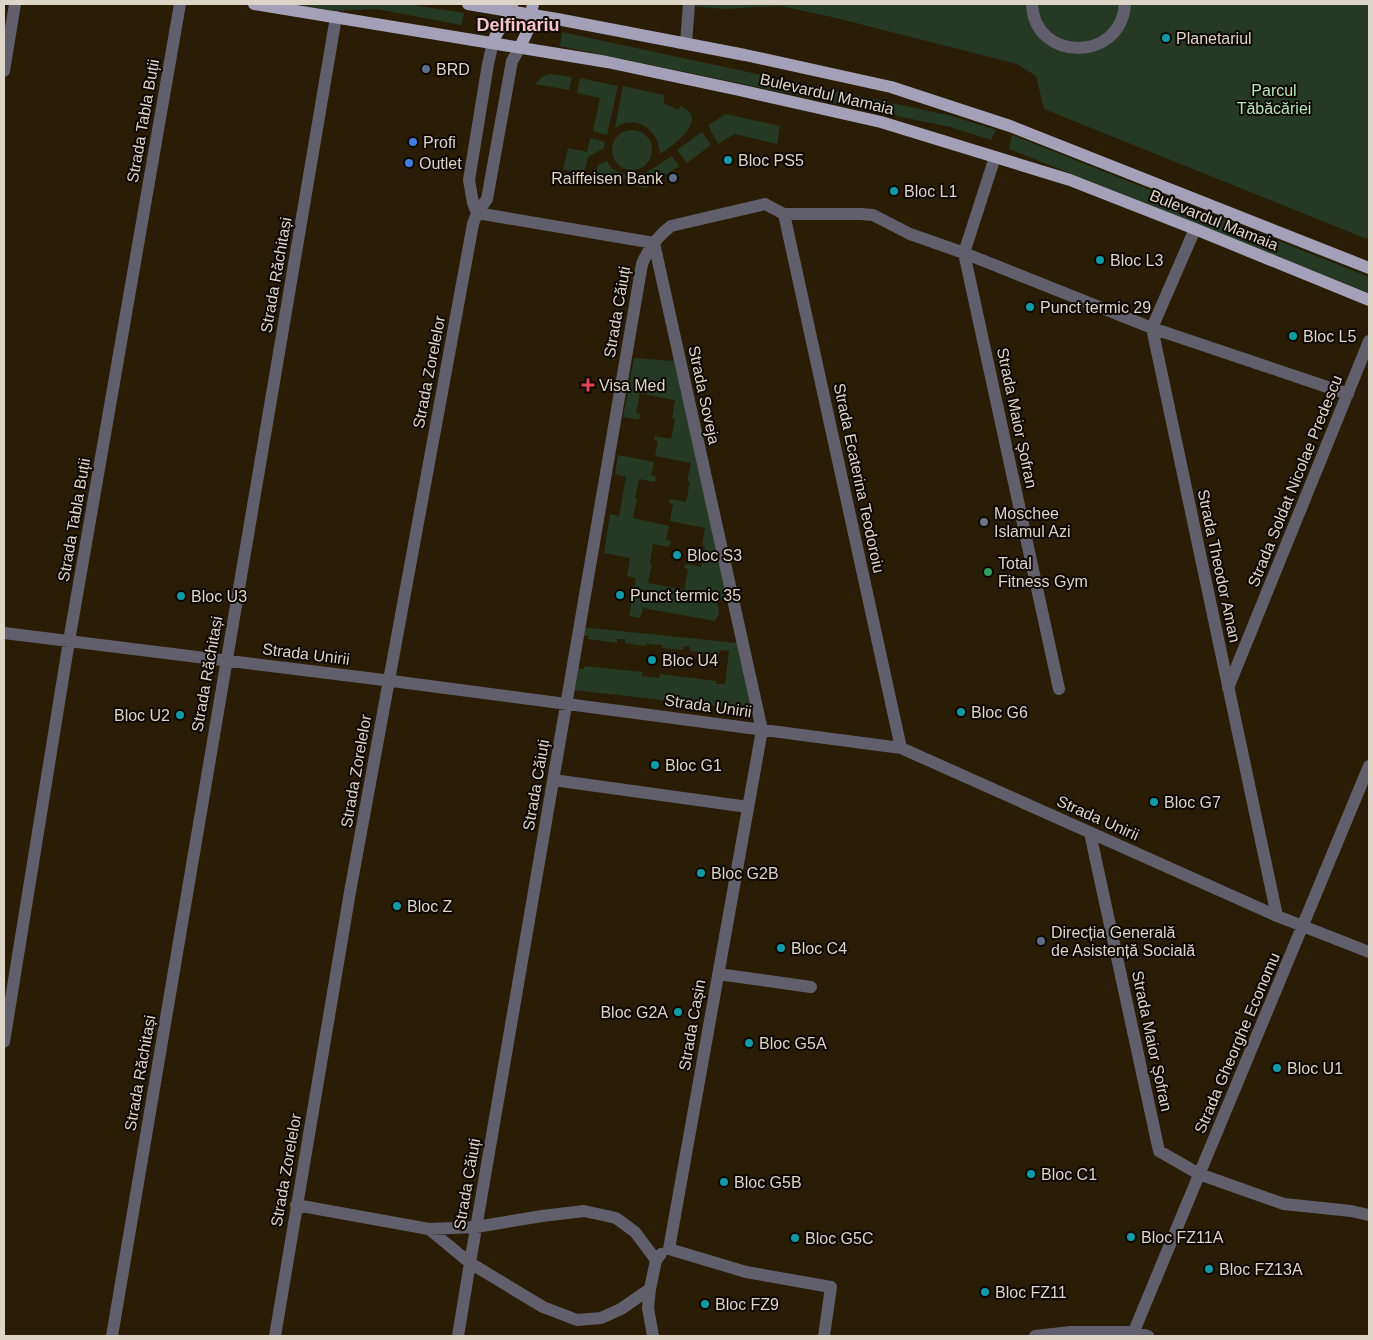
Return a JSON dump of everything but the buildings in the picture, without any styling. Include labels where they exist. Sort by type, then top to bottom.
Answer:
[{"type":"main road","name":"Bulevardul Mamaia","points":[[254,4],[607,62],[871,120],[1070,180],[1369,300]]},
{"type":"main road","name":"Bulevardul Mamaia","points":[[468,4],[532,9],[891,87],[1006,124],[1369,268]]},
{"type":"main road","points":[[493,42],[495,34],[512,8]]},
{"type":"main road","points":[[520,47],[528,30],[532,9]]},
{"type":"street","points":[[4,70],[15,4]]},
{"type":"street","name":"Strada Tabla Buții","points":[[4,1042],[70,641],[180,4]]},
{"type":"street","points":[[686,43],[689,4]]},
{"type":"street","points":[[1032,4],[1039,26],[1049,38],[1063,46],[1078,49],[1092,46],[1105,40],[1116,30],[1125,4]]},
{"type":"street","name":"Strada Răchitași","points":[[112,1336],[336,17]]},
{"type":"street","points":[[493,42],[469,180],[473,203],[477,213],[654,243]]},
{"type":"street","name":"Strada Zorelelor","points":[[275,1336],[350,892],[471,234],[477,213],[487,199],[512,61],[520,47]]},
{"type":"street","points":[[964,252],[995,157]]},
{"type":"street","name":"Strada Căiuți","points":[[458,1336],[642,264],[646,254],[661,233],[671,226],[765,204],[784,214]]},
{"type":"street","points":[[784,214],[872,215],[910,234],[964,252],[1152,328],[1348,394]]},
{"type":"street","name":"Strada Ecaterina Teodoroiu","points":[[784,214],[901,748]]},
{"type":"street","points":[[1152,328],[1195,229]]},
{"type":"street","name":"Strada Soveja","points":[[654,243],[762,730]]},
{"type":"street","name":"Strada Maior Șofran","points":[[964,252],[1059,689]]},
{"type":"street","name":"Strada Theodor Aman","points":[[1152,328],[1277,916]]},
{"type":"street","name":"Strada Soldat Nicolae Predescu","points":[[1228,688],[1369,341]]},
{"type":"street","name":"Strada Unirii","points":[[4,633],[901,748],[1277,916],[1369,952]]},
{"type":"street","name":"Strada Cașin","points":[[669,1249],[762,730]]},
{"type":"street","name":"Strada Gheorghe Economu","points":[[1133,1334],[1369,766]]},
{"type":"street","points":[[553,780],[748,808]]},
{"type":"street","name":"Strada Maior Șofran","points":[[1090,833],[1159,1151],[1199,1174],[1284,1204],[1351,1211],[1369,1215]]},
{"type":"street","points":[[718,974],[811,987]]},
{"type":"street","points":[[296,1205],[429,1229],[476,1227],[584,1211],[616,1218],[635,1232],[656,1260]]},
{"type":"street","points":[[429,1229],[470,1263],[543,1307],[577,1320],[601,1318],[621,1309],[650,1289]]},
{"type":"street","points":[[653,1336],[648,1308],[650,1289],[656,1260],[661,1253],[669,1249],[746,1272],[831,1287],[824,1336]]},
{"type":"street","points":[[1035,1336],[1071,1332],[1148,1336]]},
{"type":"green space","points":[[295,4],[408,4],[464,13],[461,25],[377,9],[333,11]]},
{"type":"green space","name":"Parcul Tăbăcăriei","points":[[680,4],[1369,4],[1369,233],[1367,239],[1044,109],[1036,76],[1017,64],[832,17],[780,6],[725,9]]},
{"type":"green space","points":[[562,32],[952,116],[996,130],[991,140],[950,127],[560,46]]},
{"type":"green space","points":[[551,74],[572,77],[569,90],[535,84],[542,77]]},
{"type":"green space","points":[[580,78],[618,86],[607,135],[593,131],[600,98],[577,93]]},
{"type":"green space","points":[[623,86],[664,95],[664,103],[678,110],[680,106],[689,111],[692,117],[687,131],[660,154],[656,138],[645,126],[631,122],[615,128]]},
{"type":"green space","points":[[726,114],[780,126],[777,144],[735,134],[718,144],[708,125]]},
{"type":"green space","points":[[636,130],[643,133],[649,139],[652,150],[651,158],[643,167],[636,170],[628,170],[621,167],[613,158],[612,146],[615,139],[624,131]]},
{"type":"green space","points":[[702,132],[711,145],[687,163],[677,150]]},
{"type":"green space","points":[[1012,135],[1369,277],[1369,293],[1009,149]]},
{"type":"green space","points":[[590,138],[605,142],[604,148],[588,157],[584,174],[563,169],[568,148],[587,152]]},
{"type":"green space","points":[[672,156],[679,166],[646,188],[631,184],[633,177],[644,174]]},
{"type":"green space","points":[[607,161],[612,169],[626,175],[623,183],[595,175],[598,165]]},
{"type":"green space","points":[[634,358],[674,361],[728,599],[717,600],[719,614],[715,621],[643,608],[640,618],[629,616],[636,578],[627,576],[630,558],[604,553],[610,514],[619,516],[626,477],[615,474],[618,455],[654,462],[651,475],[656,477],[655,482],[639,479],[633,518],[669,526],[666,540],[671,541],[669,547],[653,544],[650,563],[652,564],[648,583],[684,590],[688,569],[684,568],[685,564],[701,567],[705,546],[702,546],[705,528],[670,521],[673,504],[669,503],[670,499],[686,502],[690,482],[687,481],[691,463],[655,456],[658,441],[654,440],[655,436],[671,439],[675,419],[672,418],[675,400],[640,393],[636,413],[641,414],[639,420],[623,417]]},
{"type":"green space","points":[[581,627],[737,643],[752,710],[573,690],[575,668],[584,669],[584,666],[642,672],[642,676],[659,678],[660,674],[716,681],[716,684],[725,684],[729,651],[720,650],[719,654],[690,651],[690,647],[684,646],[683,650],[662,648],[662,645],[646,644],[645,646],[625,643],[625,639],[617,639],[617,643],[588,639],[589,636],[579,635]]},
{"type":"place","name":"Planetariul","points":[[1166,38]]},
{"type":"place","name":"BRD","points":[[426,69]]},
{"type":"place","name":"Profi","points":[[413,142]]},
{"type":"place","name":"Bloc PS5","points":[[728,160]]},
{"type":"place","name":"Outlet","points":[[409,163]]},
{"type":"place","name":"Raiffeisen Bank","points":[[673,178]]},
{"type":"place","name":"Bloc L1","points":[[894,191]]},
{"type":"place","name":"Bloc L3","points":[[1100,260]]},
{"type":"place","name":"Punct termic 29","points":[[1030,307]]},
{"type":"place","name":"Bloc L5","points":[[1293,336]]},
{"type":"place","name":"Visa Med","points":[[588,385]]},
{"type":"place","name":"Moschee Islamul Azi","points":[[984,522]]},
{"type":"place","name":"Bloc S3","points":[[677,555]]},
{"type":"place","name":"Total Fitness Gym","points":[[988,572]]},
{"type":"place","name":"Punct termic 35","points":[[620,595]]},
{"type":"place","name":"Bloc U3","points":[[181,596]]},
{"type":"place","name":"Bloc U4","points":[[652,660]]},
{"type":"place","name":"Bloc G6","points":[[961,712]]},
{"type":"place","name":"Bloc U2","points":[[180,715]]},
{"type":"place","name":"Bloc G1","points":[[655,765]]},
{"type":"place","name":"Bloc G7","points":[[1154,802]]},
{"type":"place","name":"Bloc G2B","points":[[701,873]]},
{"type":"place","name":"Bloc Z","points":[[397,906]]},
{"type":"place","name":"Direcția Generală de Asistență Socială","points":[[1041,941]]},
{"type":"place","name":"Bloc C4","points":[[781,948]]},
{"type":"place","name":"Bloc G2A","points":[[678,1012]]},
{"type":"place","name":"Bloc G5A","points":[[749,1043]]},
{"type":"place","name":"Bloc U1","points":[[1277,1068]]},
{"type":"place","name":"Bloc C1","points":[[1031,1174]]},
{"type":"place","name":"Bloc G5B","points":[[724,1182]]},
{"type":"place","name":"Bloc FZ11A","points":[[1131,1237]]},
{"type":"place","name":"Bloc G5C","points":[[795,1238]]},
{"type":"place","name":"Bloc FZ13A","points":[[1209,1269]]},
{"type":"place","name":"Bloc FZ11","points":[[985,1292]]},
{"type":"place","name":"Bloc FZ9","points":[[705,1304]]},
{"type":"district","name":"Delfinariu","points":[[518,25]]}]
